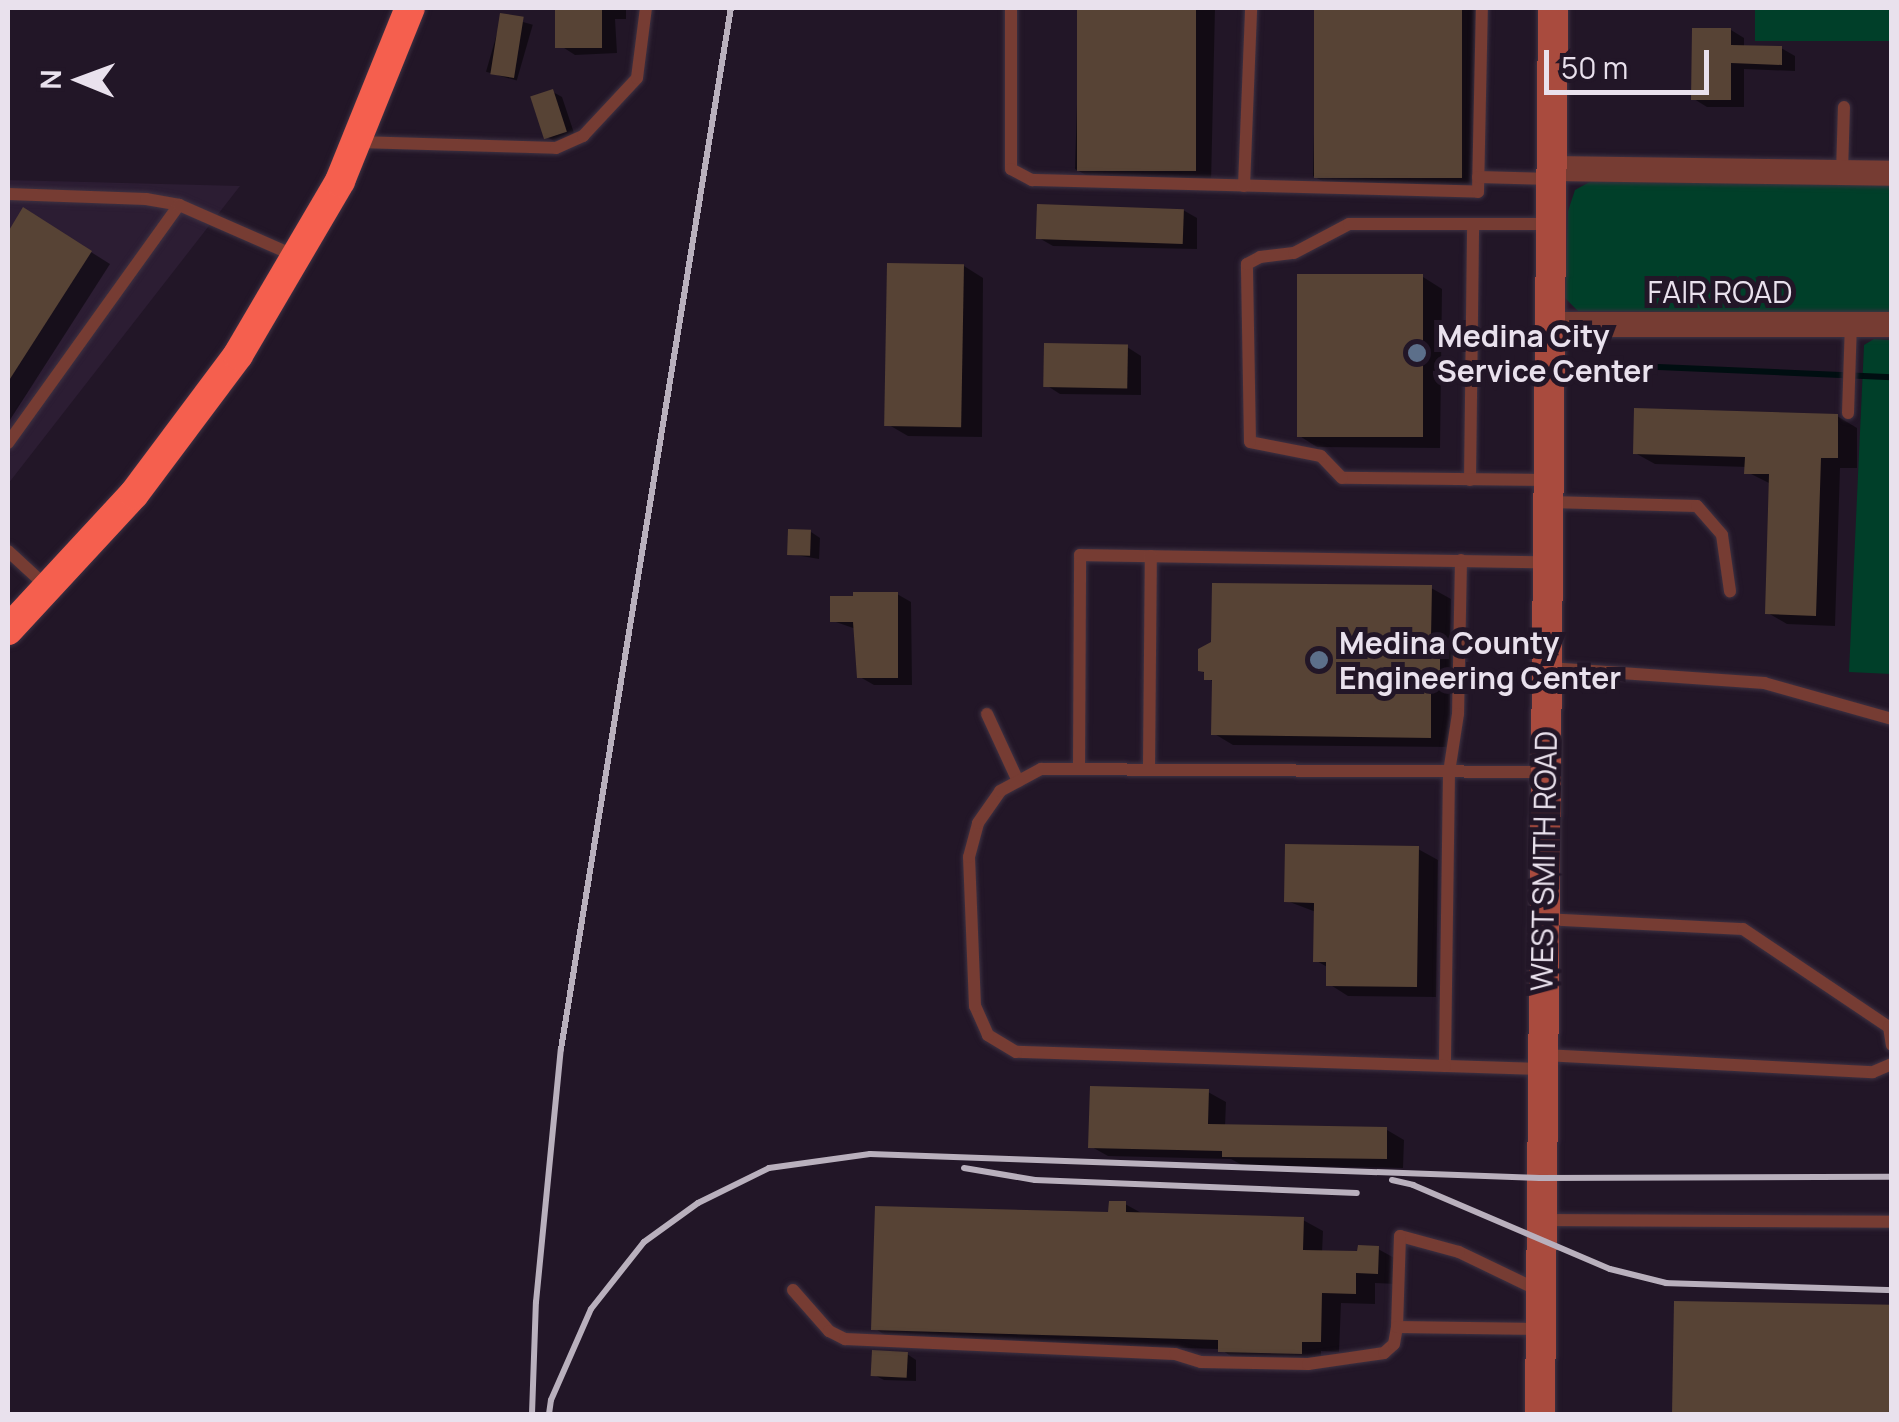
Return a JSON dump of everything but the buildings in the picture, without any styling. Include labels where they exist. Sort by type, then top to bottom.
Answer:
[{"type":"highway","points":[[8,630],[188,426],[298,257],[358,142],[410,8]]},
{"type":"street","name":"WEST SMITH ROAD","points":[[1540,1414],[1554,8]]},
{"type":"street","points":[[1551,174],[1892,174]]},
{"type":"street","name":"FAIR ROAD","points":[[1550,324],[1892,324]]},
{"type":"lane","points":[[358,142],[556,148],[584,136],[638,78],[646,8]]},
{"type":"lane","points":[[1012,8],[1011,169],[1032,180],[1478,192],[1482,8]]},
{"type":"lane","points":[[1244,186],[1251,8]]},
{"type":"lane","points":[[1842,173],[1844,107]]},
{"type":"lane","points":[[1478,177],[1551,174]]},
{"type":"lane","points":[[8,194],[146,199],[179,204],[298,257]]},
{"type":"lane","points":[[8,444],[179,204]]},
{"type":"lane","points":[[1550,224],[1349,224],[1294,254],[1260,257],[1247,264],[1250,442],[1321,456],[1342,478],[1470,480],[1697,506],[1722,534],[1730,590]]},
{"type":"lane","points":[[1470,480],[1472,224]]},
{"type":"lane","points":[[1848,413],[1851,324]]},
{"type":"lane","points":[[8,550],[49,588]]},
{"type":"lane","points":[[1079,768],[1080,555],[1547,562]]},
{"type":"lane","points":[[1149,768],[1152,556]]},
{"type":"lane","points":[[1444,1066],[1449,772],[1458,714],[1461,560]]},
{"type":"lane","points":[[1546,668],[1764,683],[1892,718]]},
{"type":"lane","points":[[987,714],[1018,781]]},
{"type":"lane","points":[[1545,772],[1041,769],[1000,791],[978,823],[969,857],[975,1006],[988,1036],[1016,1052],[1048,1055],[1444,1066],[1542,1062],[1874,1072],[1892,1064]]},
{"type":"lane","points":[[1543,919],[1743,929],[1890,1027],[1892,1045]]},
{"type":"lane","points":[[1540,1220],[1892,1222]]},
{"type":"lane","points":[[793,1290],[828,1331],[845,1339],[1175,1354],[1202,1362],[1308,1364],[1384,1353],[1394,1344],[1400,1236],[1459,1252],[1540,1291]]},
{"type":"lane","points":[[1397,1327],[1540,1329]]},
{"type":"shaded area","points":[[8,180],[240,186],[8,484]]},
{"type":"green space","points":[[1755,8],[1891,8],[1891,41],[1755,41]]},
{"type":"green space","points":[[1595,179],[1891,185],[1891,313],[1578,311],[1565,298],[1568,211],[1575,190]]},
{"type":"green space","points":[[1874,339],[1891,340],[1891,674],[1849,672],[1864,345]]},
{"type":"waterway","points":[[1589,364],[1892,377]]},
{"type":"railway","points":[[532,1414],[536,1302],[561,1049],[731,8]]},
{"type":"railway","points":[[549,1414],[551,1400],[591,1309],[644,1242],[698,1203],[769,1168],[870,1154],[1540,1178],[1892,1177]]},
{"type":"railway","points":[[964,1168],[1035,1180],[1357,1193]]},
{"type":"railway","points":[[1392,1180],[1413,1185],[1610,1269],[1666,1283],[1892,1290]]},
{"type":"place","name":"Medina City Service Center","points":[[1417,353]]},
{"type":"place","name":"Medina County Engineering Center","points":[[1319,660]]}]
